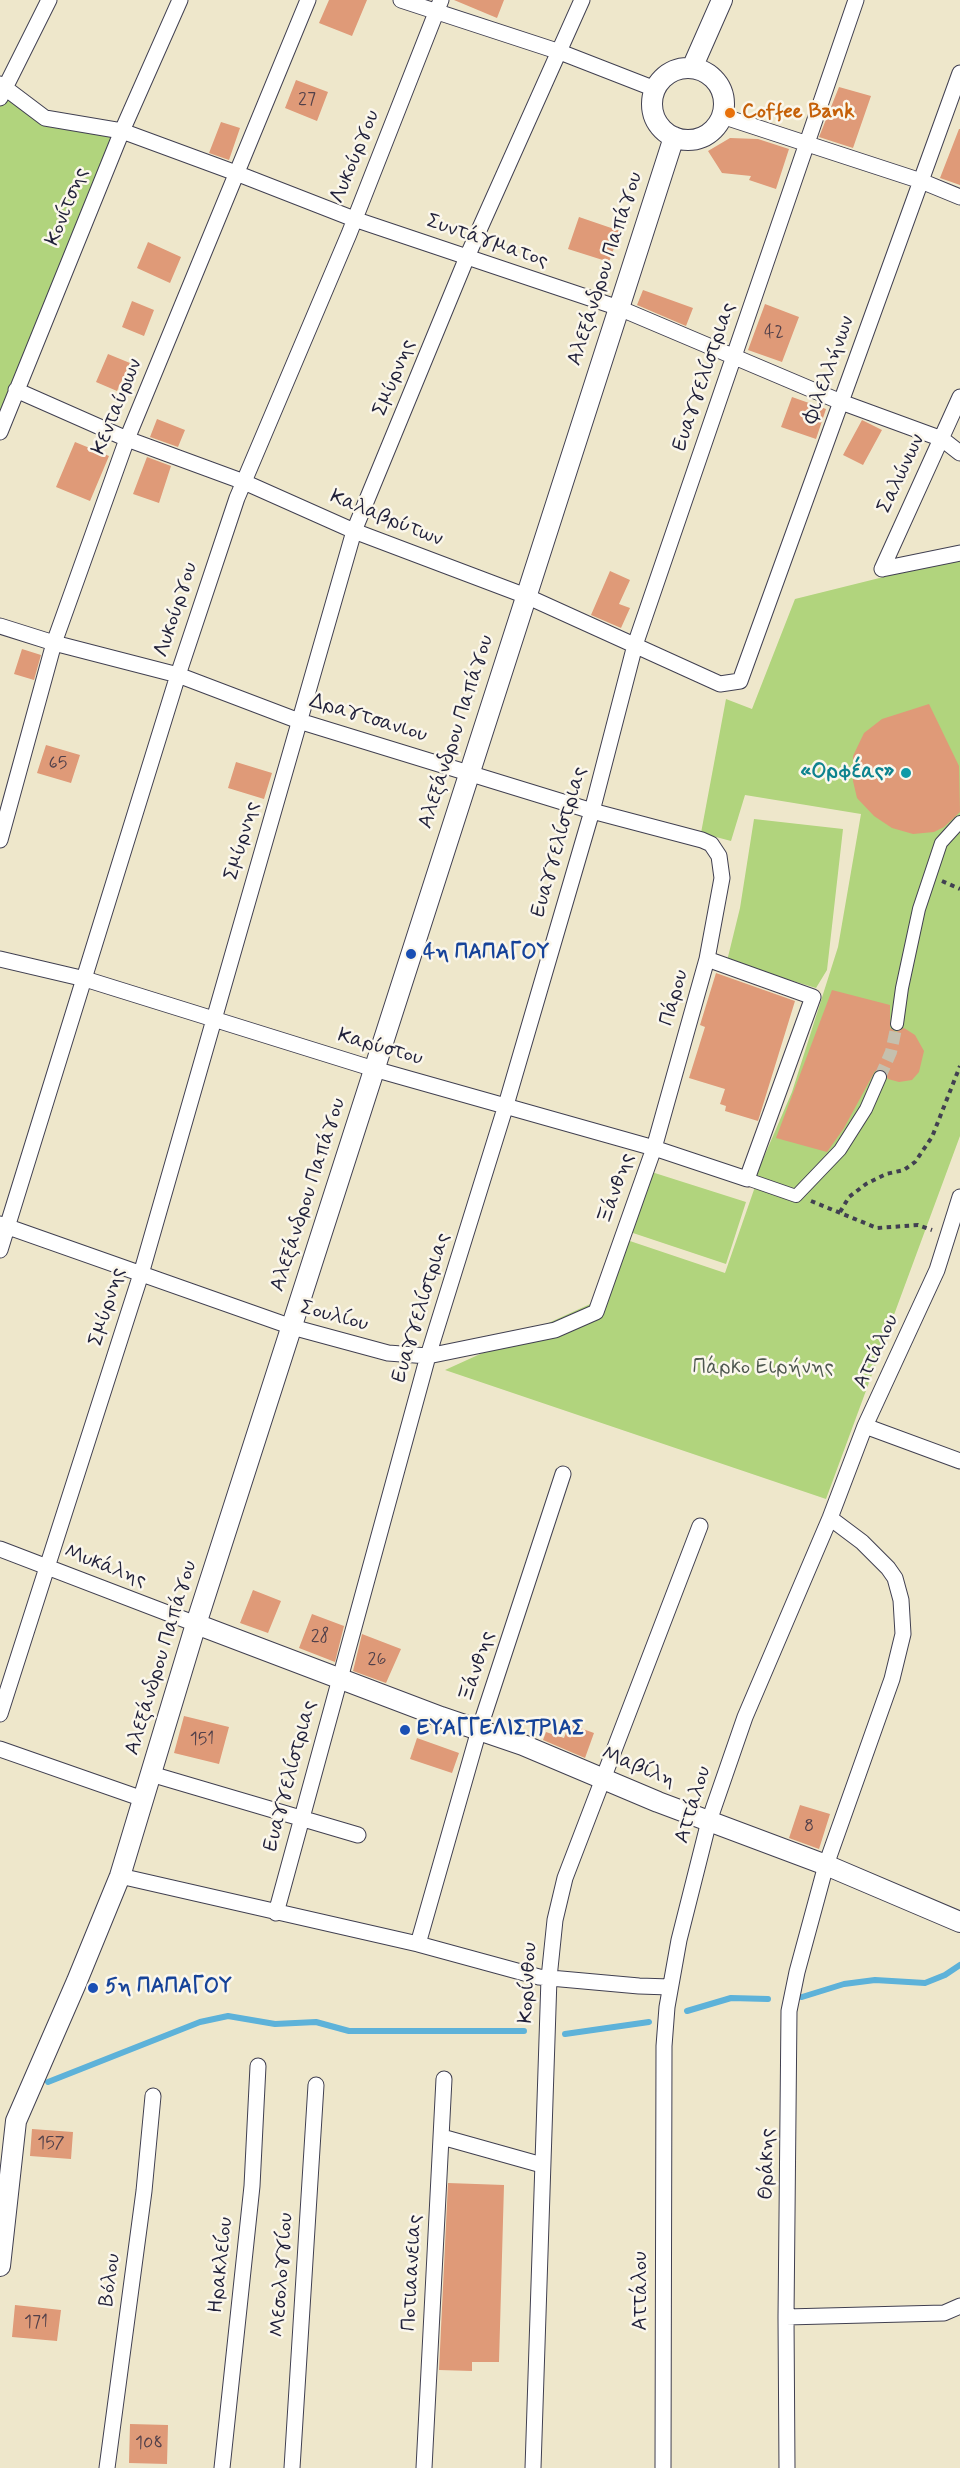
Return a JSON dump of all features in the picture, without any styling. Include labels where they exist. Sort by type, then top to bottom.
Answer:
[{"type":"street","points":[[2,90],[49,0]]},
{"type":"street","name":"Κονίτσης","points":[[0,432],[122,131],[180,0]]},
{"type":"street","name":"Κενταύρων","points":[[0,840],[54,643],[127,439],[308,0]]},
{"type":"street","points":[[401,0],[438,6],[655,89]]},
{"type":"street","name":"Σμύρνης","points":[[0,1714],[141,1274],[354,531],[467,257],[582,0]]},
{"type":"street","points":[[692,68],[722,0]]},
{"type":"street","name":"Ευαγγελίστριας","points":[[276,1913],[428,1356],[506,1105],[592,811],[635,645],[856,0]]},
{"type":"street","name":"Λυκούργου","points":[[0,1250],[4,1225],[85,979],[178,675],[237,498],[354,219],[438,6]]},
{"type":"street","points":[[692,68],[707,73],[719,85],[724,100],[722,116],[717,126],[708,134],[697,139],[685,140],[665,131],[654,114],[655,89],[673,72],[692,68]]},
{"type":"street","name":"Φιλελλήνων","points":[[740,681],[960,73]]},
{"type":"street","name":"Συντάγματος","points":[[2,90],[45,118],[122,131],[236,172],[354,219],[619,308],[841,402],[942,439],[960,453]]},
{"type":"street","points":[[722,116],[960,196]]},
{"type":"street","name":"Αλεξάνδρου Παπάγου","points":[[1,2257],[16,2121],[120,1876],[196,1624],[674,137]]},
{"type":"street","name":"Καλαβρύτων","points":[[16,390],[127,439],[244,482],[354,531],[526,596],[720,684],[740,681]]},
{"type":"street","name":"Σαλώνων","points":[[960,397],[882,569],[960,553]]},
{"type":"street","name":"Δραγτσανιου","points":[[0,626],[54,643],[178,675],[299,721],[592,811],[702,840],[711,844],[719,856]]},
{"type":"street","points":[[897,1024],[902,988],[920,909],[941,843],[960,822]]},
{"type":"street","name":"Πάρου","points":[[654,1148],[707,959],[720,897],[722,878],[719,856]]},
{"type":"street","name":"Καρύστου","points":[[0,959],[85,979],[374,1069],[654,1148],[747,1179]]},
{"type":"street","points":[[707,959],[813,997],[747,1179],[796,1196],[840,1150],[866,1108],[880,1077]]},
{"type":"street","name":"Ξάνθης","points":[[596,1312],[654,1148]]},
{"type":"street","name":"Αττάλου","points":[[663,2468],[664,2046],[670,1987],[679,1940],[709,1821],[745,1718],[830,1518],[865,1426],[920,1309],[948,1236],[960,1197]]},
{"type":"street","name":"Σουλίου","points":[[4,1225],[292,1327],[388,1353],[428,1356],[555,1330],[596,1312]]},
{"type":"street","points":[[865,1426],[960,1461]]},
{"type":"street","name":"Ξάνθης","points":[[418,1944],[479,1730],[563,1474]]},
{"type":"street","name":"Θράκης","points":[[787,2468],[789,2011],[797,1972],[826,1865],[901,1648],[903,1618],[900,1594],[888,1568],[862,1542],[830,1518]]},
{"type":"street","name":"Κορίνθου","points":[[533,2468],[549,1978],[558,1903],[602,1780],[700,1526]]},
{"type":"street","name":"Μυκάλης","points":[[0,1549],[196,1624]]},
{"type":"street","name":"Μαβίλη","points":[[196,1624],[523,1745],[602,1780],[826,1865],[960,1922]]},
{"type":"street","points":[[0,1749],[143,1799]]},
{"type":"street","points":[[151,1774],[358,1835]]},
{"type":"street","points":[[120,1876],[418,1944],[549,1978],[670,1987]]},
{"type":"street","name":"Ηρακλείου","points":[[222,2468],[252,2186],[258,2066]]},
{"type":"street","name":"Ποτιαανειας","points":[[424,2468],[444,2079]]},
{"type":"street","name":"Μεσολογγίου","points":[[292,2468],[316,2085]]},
{"type":"street","name":"Βόλου","points":[[106,2468],[144,2191],[153,2096]]},
{"type":"street","points":[[442,2137],[542,2165]]},
{"type":"street","points":[[786,2318],[944,2313],[960,2306]]},
{"type":"path","points":[[840,1212],[849,1197],[866,1184],[886,1174],[904,1170],[915,1162],[933,1137],[960,1066]]},
{"type":"path","points":[[796,1196],[877,1228],[918,1225],[948,1236]]},
{"type":"green space","points":[[0,92],[43,126],[112,137],[0,415]]},
{"type":"green space","name":"Πάρκο Ειρήνης","points":[[960,558],[960,1136],[826,1499],[445,1370],[599,1300],[621,1238],[725,1273],[757,1181],[754,1180],[792,1092],[838,947],[861,814],[745,795],[731,841],[701,833],[726,699],[752,709],[795,599]]},
{"type":"green space","points":[[754,819],[843,829],[827,970],[816,988],[727,961],[740,908]]},
{"type":"green space","points":[[639,1168],[746,1202],[726,1264],[624,1230]]},
{"type":"building","points":[[329,0],[367,0],[352,36],[319,23]]},
{"type":"building","points":[[454,0],[504,0],[497,18]]},
{"type":"building","points":[[296,80],[328,92],[317,121],[285,108]]},
{"type":"building","points":[[839,87],[871,96],[853,148],[819,137]]},
{"type":"building","points":[[221,122],[240,128],[229,160],[209,153]]},
{"type":"building","points":[[960,129],[960,185],[940,178]]},
{"type":"building","points":[[730,138],[758,139],[789,149],[776,189],[749,180],[751,176],[722,173],[708,151]]},
{"type":"building","points":[[579,217],[620,231],[609,262],[568,249]]},
{"type":"building","points":[[148,242],[181,257],[170,283],[137,268]]},
{"type":"building","points":[[643,290],[693,308],[686,326],[637,305]]},
{"type":"building","points":[[132,301],[154,310],[144,336],[122,327]]},
{"type":"building","points":[[765,304],[799,317],[782,362],[748,350]]},
{"type":"building","points":[[108,354],[130,363],[117,391],[96,382]]},
{"type":"building","points":[[792,397],[826,409],[816,439],[781,427]]},
{"type":"building","points":[[157,419],[185,430],[178,447],[150,437]]},
{"type":"building","points":[[862,420],[882,430],[863,465],[843,455]]},
{"type":"building","points":[[75,442],[109,456],[90,501],[56,487]]},
{"type":"building","points":[[147,457],[171,466],[159,503],[133,494]]},
{"type":"building","points":[[610,571],[630,580],[619,604],[630,608],[621,628],[591,615]]},
{"type":"building","points":[[22,649],[41,655],[34,680],[14,674]]},
{"type":"building","name":"«Ορφέας»","points":[[929,704],[959,766],[960,812],[944,827],[934,832],[913,834],[892,828],[874,816],[857,798],[853,781],[853,756],[864,733],[882,719]]},
{"type":"building","points":[[46,745],[80,755],[71,783],[37,773]]},
{"type":"building","points":[[236,762],[272,773],[264,799],[228,788]]},
{"type":"building","points":[[716,973],[795,1001],[758,1121],[725,1111],[726,1106],[720,1104],[725,1089],[689,1078],[705,1027],[700,1025]]},
{"type":"building","points":[[832,990],[890,1005],[890,1028],[896,1032],[904,1028],[915,1035],[924,1051],[919,1072],[912,1080],[899,1082],[888,1079],[884,1070],[875,1071],[844,1128],[827,1152],[776,1138]]},
{"type":"building","points":[[253,1590],[281,1601],[268,1633],[240,1623]]},
{"type":"building","points":[[312,1614],[344,1626],[335,1662],[299,1648]]},
{"type":"building","points":[[362,1634],[401,1649],[386,1683],[353,1671]]},
{"type":"building","points":[[184,1716],[229,1727],[219,1764],[174,1753]]},
{"type":"building","points":[[569,1724],[594,1733],[585,1758],[543,1740],[546,1732],[564,1738]]},
{"type":"building","points":[[417,1738],[459,1753],[452,1773],[410,1759]]},
{"type":"building","points":[[800,1805],[830,1814],[819,1849],[789,1838]]},
{"type":"building","points":[[32,2129],[73,2132],[71,2159],[30,2156]]},
{"type":"building","points":[[448,2183],[504,2185],[499,2362],[472,2362],[472,2371],[439,2370]]},
{"type":"building","points":[[15,2305],[61,2310],[57,2341],[12,2337]]},
{"type":"building","points":[[130,2424],[168,2425],[167,2464],[129,2463]]},
{"type":"waterway","points":[[802,1997],[844,1984],[875,1980],[925,1983],[945,1975],[960,1965]]},
{"type":"waterway","points":[[687,2011],[731,1998],[768,1999]]},
{"type":"waterway","points":[[48,2082],[200,2022],[228,2016],[275,2024],[316,2022],[349,2031],[524,2031]]},
{"type":"waterway","points":[[565,2034],[649,2022]]},
{"type":"tunnel","points":[[880,1077],[891,1052],[897,1024]]},
{"type":"place","name":"Coffee Bank","points":[[730,113]]},
{"type":"place","name":"«Ορφέας»","points":[[906,773]]},
{"type":"place","name":"4η ΠΑΠΑΓΟΥ","points":[[411,954]]},
{"type":"place","name":"ΕΥΑΓΓΕΛΙΣΤΡΙΑΣ","points":[[405,1730]]},
{"type":"place","name":"5η ΠΑΠΑΓΟΥ","points":[[93,1988]]}]
